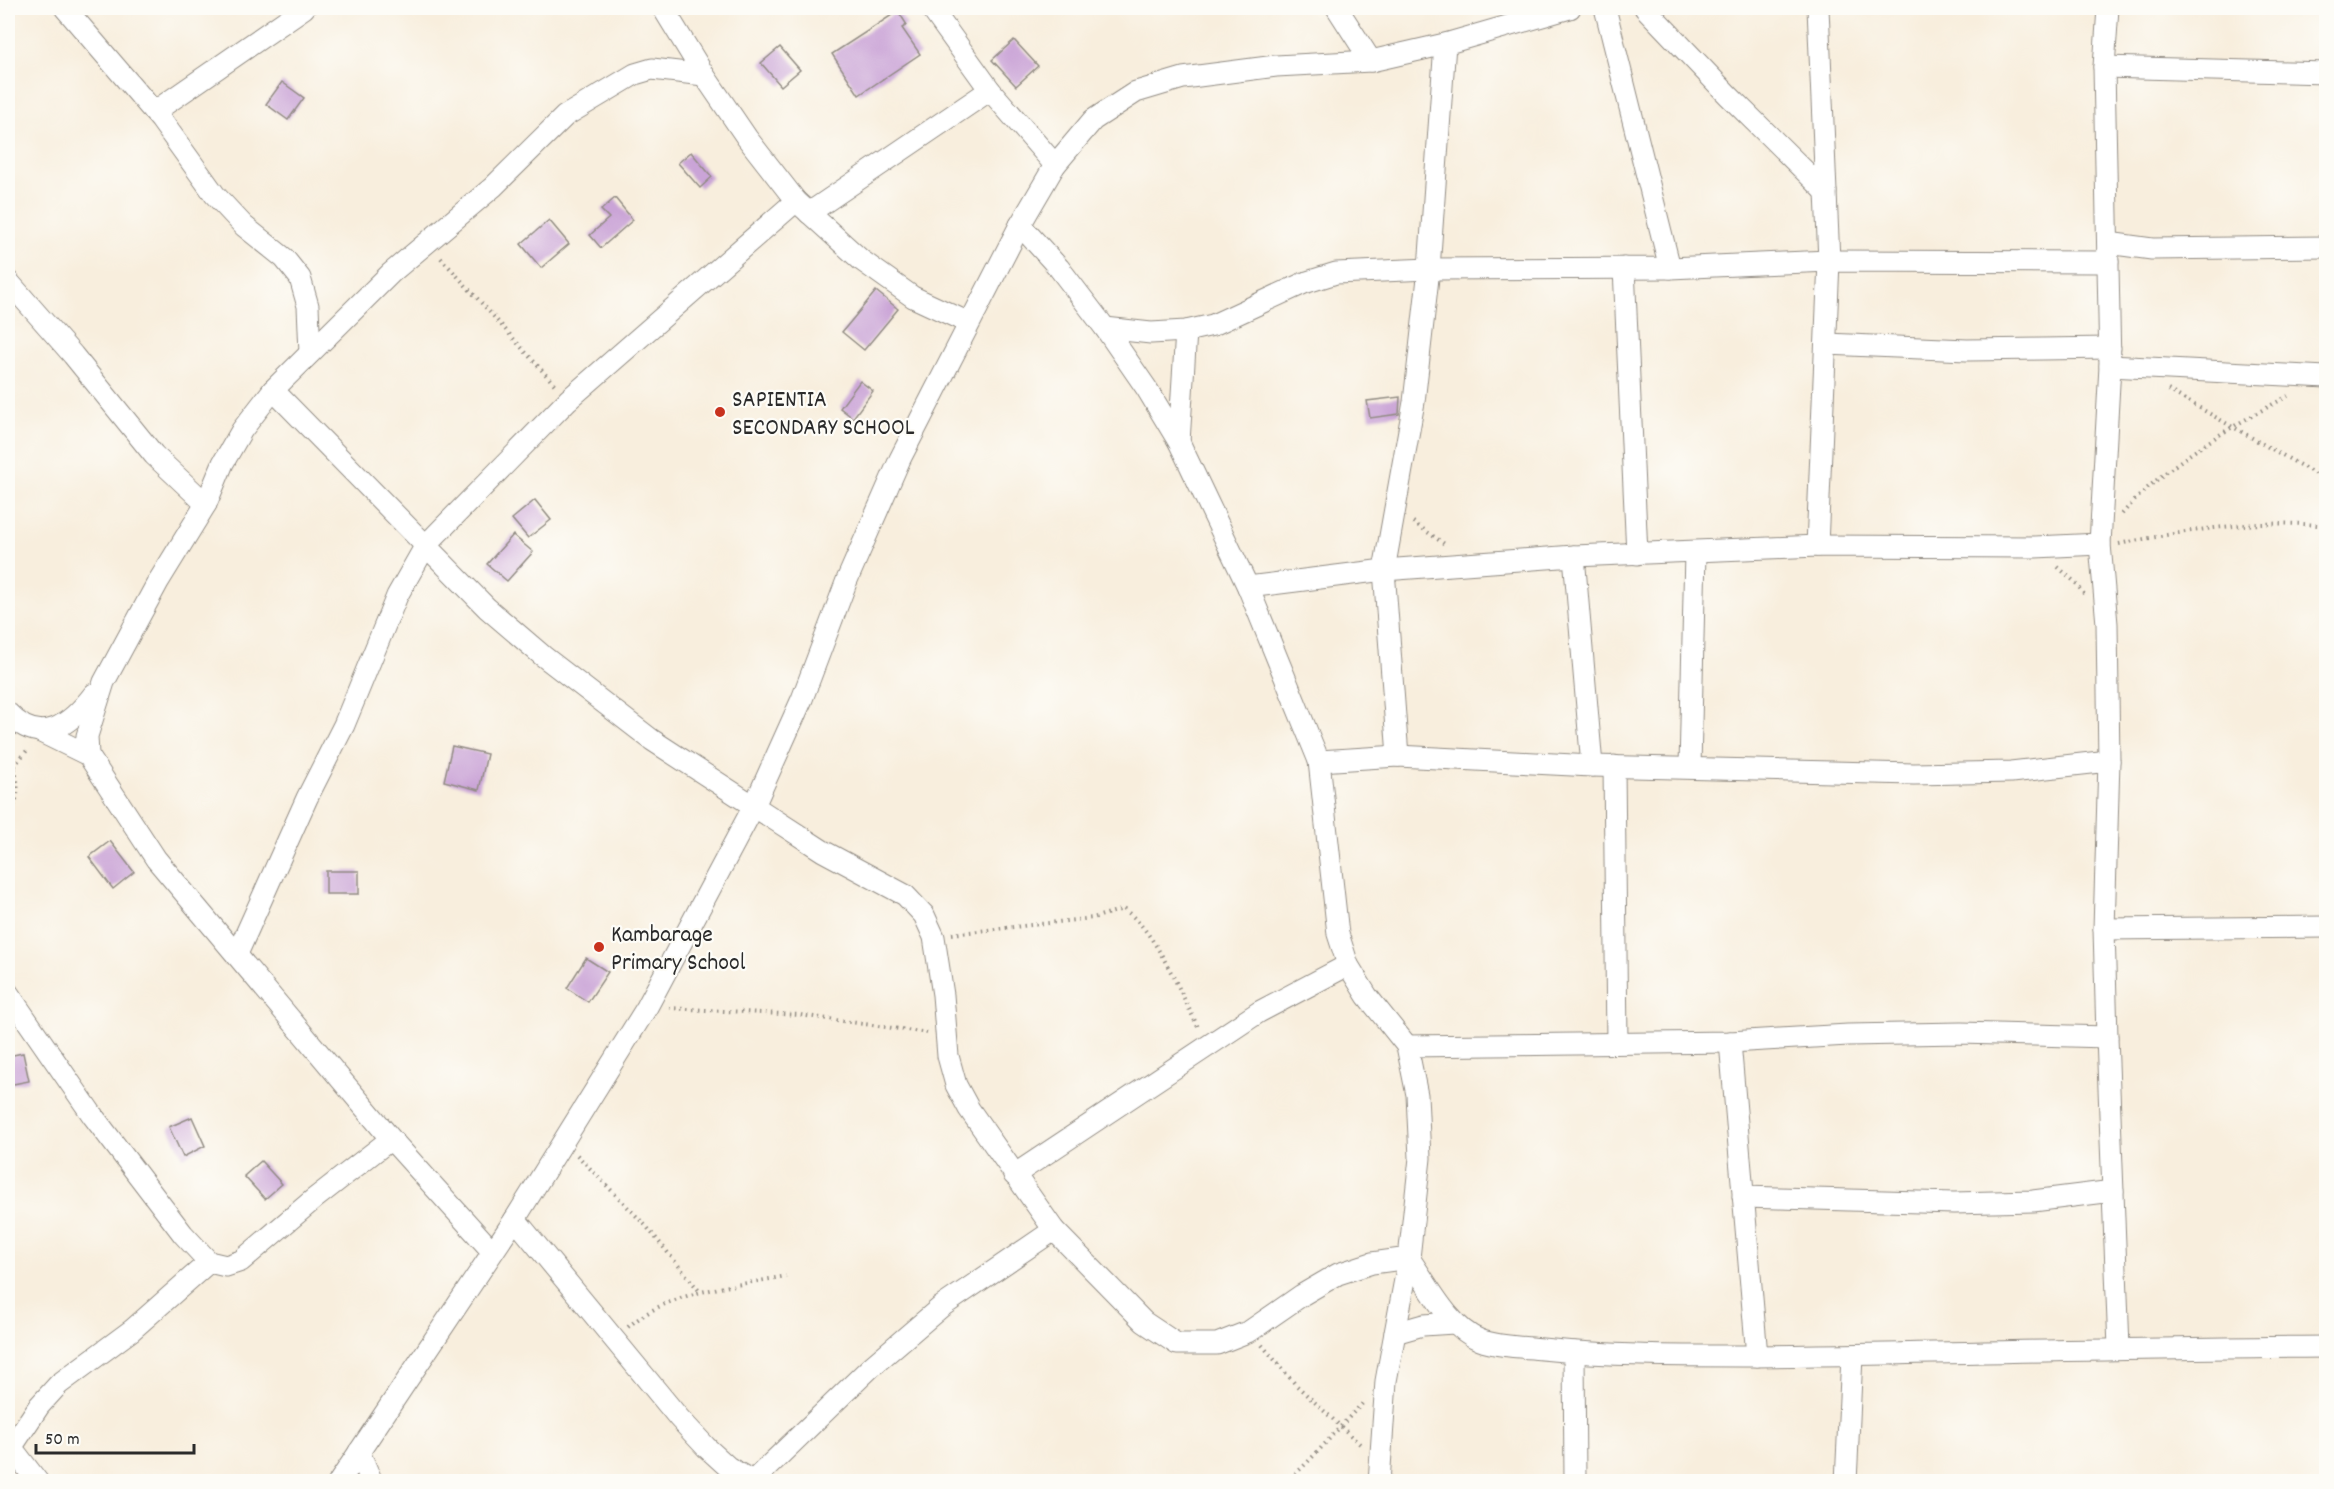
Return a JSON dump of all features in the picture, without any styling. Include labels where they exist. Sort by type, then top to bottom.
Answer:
[{"type":"street","points":[[65,8],[154,112],[215,195],[244,226],[285,258],[300,278],[308,306],[310,353]]},
{"type":"street","points":[[154,112],[304,8]]},
{"type":"street","points":[[663,8],[747,138],[802,207],[861,260],[913,297],[969,323]]},
{"type":"street","points":[[931,8],[990,90],[1055,165]]},
{"type":"street","points":[[1337,8],[1371,61]]},
{"type":"street","points":[[339,1482],[514,1219],[647,1007],[754,806],[802,699],[847,580],[900,459],[1020,225],[1055,165],[1093,120],[1136,92],[1195,76],[1276,66],[1371,61],[1445,44],[1570,8]]},
{"type":"street","points":[[1605,8],[1670,268]]},
{"type":"street","points":[[1645,8],[1728,95],[1826,192]]},
{"type":"street","points":[[1817,546],[1828,261],[1818,8]]},
{"type":"street","points":[[2108,8],[2104,67],[2110,357],[2101,546],[2107,624],[2109,761],[2104,929],[2119,1348]]},
{"type":"street","points":[[1398,756],[1384,570],[1413,402],[1429,269],[1445,44]]},
{"type":"street","points":[[2104,67],[2326,74]]},
{"type":"street","points":[[492,1251],[391,1139],[156,859],[88,755],[87,736],[91,717],[104,682],[158,582],[206,504],[242,430],[273,390],[391,273],[515,166],[565,116],[615,84],[652,69],[705,75]]},
{"type":"street","points":[[237,954],[307,798],[344,725],[397,596],[426,545],[568,400],[802,207],[990,90]]},
{"type":"street","points":[[1020,225],[1059,267],[1147,389],[1179,442],[1248,587],[1319,761],[1338,934],[1348,965],[1366,996],[1407,1046],[1417,1095],[1420,1158],[1409,1258],[1386,1381],[1380,1472]]},
{"type":"street","points":[[1105,328],[1151,333],[1186,331],[1213,325],[1304,283],[1336,273],[1429,269],[1670,268],[2152,249],[2326,247]]},
{"type":"street","points":[[1624,268],[1637,554]]},
{"type":"street","points":[[8,281],[73,355],[154,455],[206,504]]},
{"type":"street","points":[[1179,442],[1186,331]]},
{"type":"street","points":[[1826,344],[2110,357],[2326,377]]},
{"type":"street","points":[[273,390],[487,608],[543,656],[652,740],[823,851],[905,896],[924,915],[934,937],[943,995],[948,1056],[956,1085],[969,1109],[1054,1230],[1144,1322],[1177,1344],[1217,1344],[1250,1331],[1302,1295],[1338,1274],[1372,1263],[1409,1258]]},
{"type":"street","points":[[1248,587],[1384,570],[1574,556],[1817,546],[2101,546]]},
{"type":"street","points":[[1690,768],[1695,552]]},
{"type":"street","points":[[1574,556],[1603,766],[1617,1044]]},
{"type":"street","points":[[41,732],[61,727],[79,714],[104,682]]},
{"type":"street","points":[[8,713],[24,725],[88,755]]},
{"type":"street","points":[[1319,761],[1398,756],[1603,766],[1925,774],[2011,772],[2109,761]]},
{"type":"street","points":[[2104,929],[2326,927]]},
{"type":"street","points":[[1014,1175],[1259,1012],[1348,965]]},
{"type":"street","points":[[8,993],[93,1116],[183,1234],[208,1262],[226,1266],[241,1261],[314,1199],[391,1139]]},
{"type":"street","points":[[1407,1046],[1731,1042],[1848,1035],[1961,1033],[2107,1037]]},
{"type":"street","points":[[1731,1042],[1757,1356]]},
{"type":"street","points":[[1743,1197],[1954,1203],[2033,1201],[2113,1191]]},
{"type":"street","points":[[514,1219],[706,1447],[728,1467],[753,1481],[871,1367],[941,1307],[1054,1230]]},
{"type":"street","points":[[1409,1258],[1454,1323],[1467,1334],[1483,1341],[1575,1352],[1651,1356],[1852,1356],[2119,1348],[2326,1347]]},
{"type":"street","points":[[38,1482],[9,1445],[39,1406],[59,1384],[132,1330],[208,1262]]},
{"type":"street","points":[[1395,1333],[1423,1325],[1454,1323]]},
{"type":"street","points":[[1575,1352],[1575,1482]]},
{"type":"street","points":[[1846,1482],[1852,1356]]},
{"type":"street","points":[[359,1452],[372,1482]]},
{"type":"path","points":[[427,243],[568,400]]},
{"type":"path","points":[[2166,389],[2312,471],[2326,483]]},
{"type":"path","points":[[2119,517],[2140,494],[2180,460],[2291,394]]},
{"type":"path","points":[[1396,506],[1422,530],[1474,563]]},
{"type":"path","points":[[2101,546],[2174,532],[2250,525],[2293,523],[2326,526]]},
{"type":"path","points":[[2035,546],[2075,582],[2107,624]]},
{"type":"path","points":[[8,752],[14,766],[19,793],[8,816]]},
{"type":"path","points":[[934,937],[1094,918],[1122,909],[1131,914],[1162,956],[1208,1045]]},
{"type":"path","points":[[647,1007],[800,1015],[946,1035]]},
{"type":"path","points":[[564,1141],[646,1226],[701,1293]]},
{"type":"path","points":[[615,1341],[646,1313],[674,1300],[786,1276]]},
{"type":"path","points":[[1250,1331],[1296,1385],[1380,1472]]},
{"type":"path","points":[[1286,1482],[1304,1467],[1338,1426],[1386,1381]]},
{"type":"building","points":[[898,11],[907,25],[902,28],[920,54],[859,95],[832,54]]},
{"type":"building","points":[[1014,40],[1038,66],[1016,86],[992,60]]},
{"type":"building","points":[[780,47],[800,70],[781,86],[761,63]]},
{"type":"building","points":[[282,82],[304,98],[288,120],[266,104]]},
{"type":"building","points":[[691,152],[712,177],[700,188],[678,163]]},
{"type":"building","points":[[615,198],[633,220],[601,248],[590,235],[609,218],[601,210]]},
{"type":"building","points":[[549,220],[569,244],[541,268],[521,244]]},
{"type":"building","points":[[876,291],[898,309],[864,350],[842,332]]},
{"type":"building","points":[[860,381],[873,391],[853,418],[840,408]]},
{"type":"building","points":[[1400,397],[1399,414],[1370,418],[1367,401]]},
{"type":"building","points":[[535,500],[551,520],[528,538],[512,519]]},
{"type":"building","points":[[513,535],[533,552],[507,581],[487,564]]},
{"type":"building","points":[[452,746],[487,754],[479,790],[444,781]]},
{"type":"building","points":[[110,841],[134,872],[113,889],[89,857]]},
{"type":"building","points":[[326,871],[359,871],[359,894],[326,894]]},
{"type":"building","points":[[586,958],[608,972],[588,1002],[567,988]]},
{"type":"building","points":[[23,1053],[29,1081],[8,1085],[8,1056]]},
{"type":"building","points":[[192,1117],[205,1146],[183,1157],[169,1127]]},
{"type":"building","points":[[261,1161],[282,1184],[265,1199],[244,1176]]},
{"type":"place","name":"SAPIENTIA SECONDARY SCHOOL","points":[[720,412]]},
{"type":"place","name":"Kambarage Primary School","points":[[599,947]]}]
